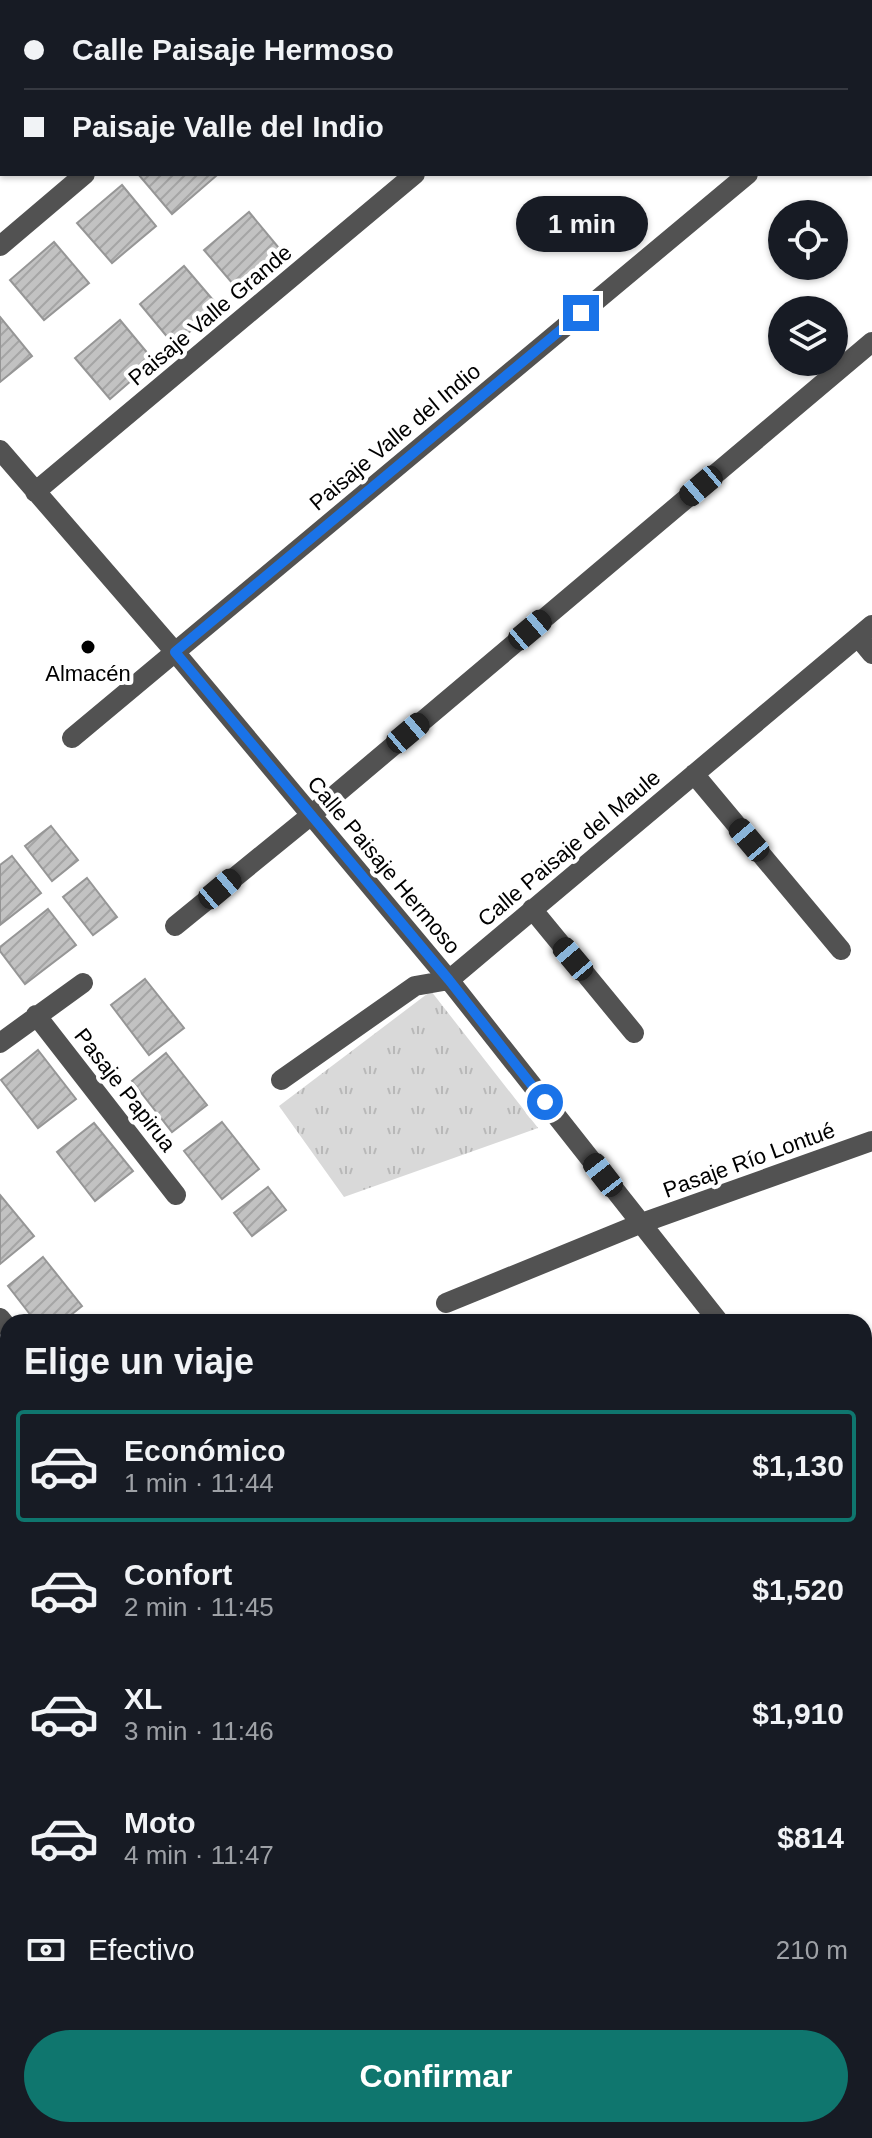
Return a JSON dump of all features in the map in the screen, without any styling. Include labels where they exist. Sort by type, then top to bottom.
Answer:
[{"type":"street","points":[[0,246],[83,176]]},
{"type":"street","name":"Paisaje Valle Grande","points":[[35,492],[413,176]]},
{"type":"street","name":"Paisaje Valle del Indio","points":[[72,738],[746,176]]},
{"type":"street","points":[[175,926],[872,342]]},
{"type":"street","name":"Calle Paisaje Hermoso","points":[[0,450],[175,652],[449,980],[713,1314]]},
{"type":"street","points":[[865,631],[872,654]]},
{"type":"street","name":"Calle Paisaje del Maule","points":[[281,1080],[415,986],[449,980],[865,631]]},
{"type":"street","points":[[694,774],[841,950]]},
{"type":"street","points":[[532,909],[634,1033]]},
{"type":"street","points":[[0,1043],[83,983]]},
{"type":"street","name":"Pasaje Papirua","points":[[36,1015],[176,1195]]},
{"type":"street","name":"Pasaje Río Lontué","points":[[446,1303],[642,1223],[872,1141]]},
{"type":"green space","points":[[431,991],[538,1128],[344,1197],[279,1106]]},
{"type":"building","points":[[140,176],[216,176],[172,214]]},
{"type":"building","points":[[122,185],[156,226],[112,263],[77,223]]},
{"type":"building","points":[[249,212],[283,253],[239,291],[204,250]]},
{"type":"building","points":[[54,242],[89,283],[44,320],[10,280]]},
{"type":"building","points":[[184,266],[219,307],[174,345],[140,304]]},
{"type":"building","points":[[0,317],[32,356],[0,382]]},
{"type":"building","points":[[120,320],[154,361],[110,399],[75,358]]},
{"type":"building","points":[[51,826],[78,860],[52,881],[25,846]]},
{"type":"building","points":[[12,856],[41,893],[0,925],[0,865]]},
{"type":"building","points":[[87,878],[117,917],[93,935],[63,897]]},
{"type":"building","points":[[48,909],[76,945],[25,984],[0,947]]},
{"type":"building","points":[[145,979],[184,1028],[149,1055],[111,1005]]},
{"type":"building","points":[[38,1050],[76,1099],[38,1128],[1,1080]]},
{"type":"building","points":[[166,1053],[207,1105],[172,1132],[132,1081]]},
{"type":"building","points":[[222,1122],[259,1169],[222,1199],[184,1151]]},
{"type":"building","points":[[94,1123],[133,1171],[95,1201],[57,1152]]},
{"type":"building","points":[[268,1187],[286,1210],[252,1236],[234,1213]]},
{"type":"building","points":[[0,1195],[34,1236],[0,1264]]},
{"type":"building","points":[[43,1257],[82,1306],[72,1314],[30,1314],[8,1286]]},
{"type":"place","name":"Almacén","points":[[88,647]]},
{"type":"route","points":[[545,1102],[449,980],[175,652],[581,313]]}]
